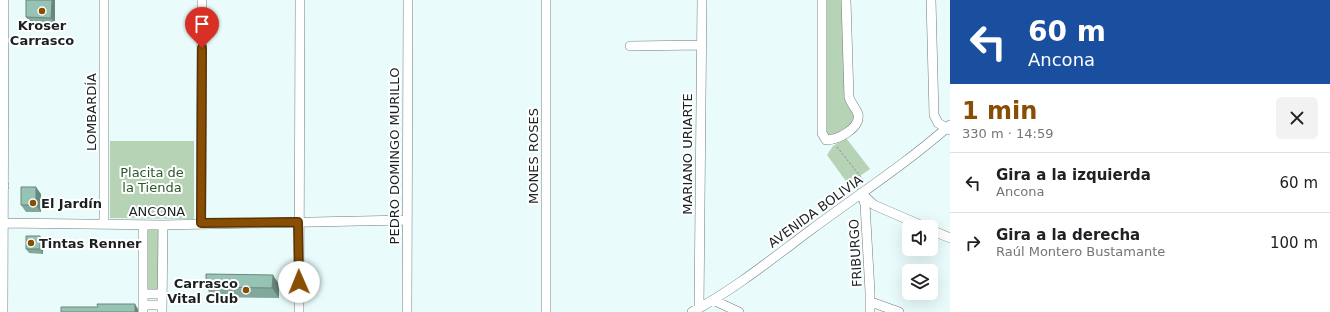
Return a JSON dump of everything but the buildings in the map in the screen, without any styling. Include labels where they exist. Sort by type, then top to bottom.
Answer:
[{"type":"street","points":[[3,312],[2,290],[4,223],[1,183],[4,0]]},
{"type":"street","name":"LOMBARDÍA","points":[[104,0],[104,224]]},
{"type":"street","points":[[201,223],[202,0]]},
{"type":"street","points":[[299,312],[298,222],[300,0]]},
{"type":"street","name":"PEDRO DOMINGO MURILLO","points":[[407,312],[406,220],[408,0]]},
{"type":"street","name":"MONES ROSES","points":[[546,0],[546,312]]},
{"type":"street","name":"MARIANO URIARTE","points":[[696,310],[702,0]]},
{"type":"street","points":[[822,0],[822,133],[826,140],[832,140],[852,129],[857,123],[858,115],[856,109],[851,104],[849,97],[846,0]]},
{"type":"street","points":[[931,0],[934,115],[938,123],[949,128]]},
{"type":"street","points":[[630,46],[701,45]]},
{"type":"street","name":"AVENIDA BOLIVIA","points":[[696,310],[713,300],[949,128]]},
{"type":"street","points":[[861,193],[874,205],[909,220]]},
{"type":"street","name":"FRIBURGO","points":[[861,193],[865,204],[871,302],[870,312]]},
{"type":"street","name":"ANCONA","points":[[4,223],[163,225],[201,223],[406,220]]},
{"type":"street","points":[[143,224],[143,309],[162,308],[163,225]]},
{"type":"street","points":[[938,233],[950,238]]},
{"type":"street","points":[[143,294],[162,294]]},
{"type":"street","points":[[713,300],[739,312]]},
{"type":"street","points":[[871,302],[899,312]]},
{"type":"path","points":[[832,140],[866,184],[861,193]]},
{"type":"green space","points":[[824,0],[843,0],[852,109],[854,115],[851,124],[840,132],[829,137],[826,135]]},
{"type":"green space","points":[[846,138],[870,169],[848,184],[827,155],[833,146]]},
{"type":"green space","name":"Placita de la Tienda","points":[[110,141],[194,141],[194,219],[110,218]]},
{"type":"green space","points":[[145,229],[159,229],[159,290],[145,291]]},
{"type":"place","name":"Kroser Carrasco","points":[[42,11]]},
{"type":"place","name":"El Jardín","points":[[33,203]]},
{"type":"place","name":"Tintas Renner","points":[[31,243]]},
{"type":"place","name":"Carrasco Vital Club","points":[[246,290]]},
{"type":"route","points":[[202,48],[201,223],[298,222],[299,282]]}]
